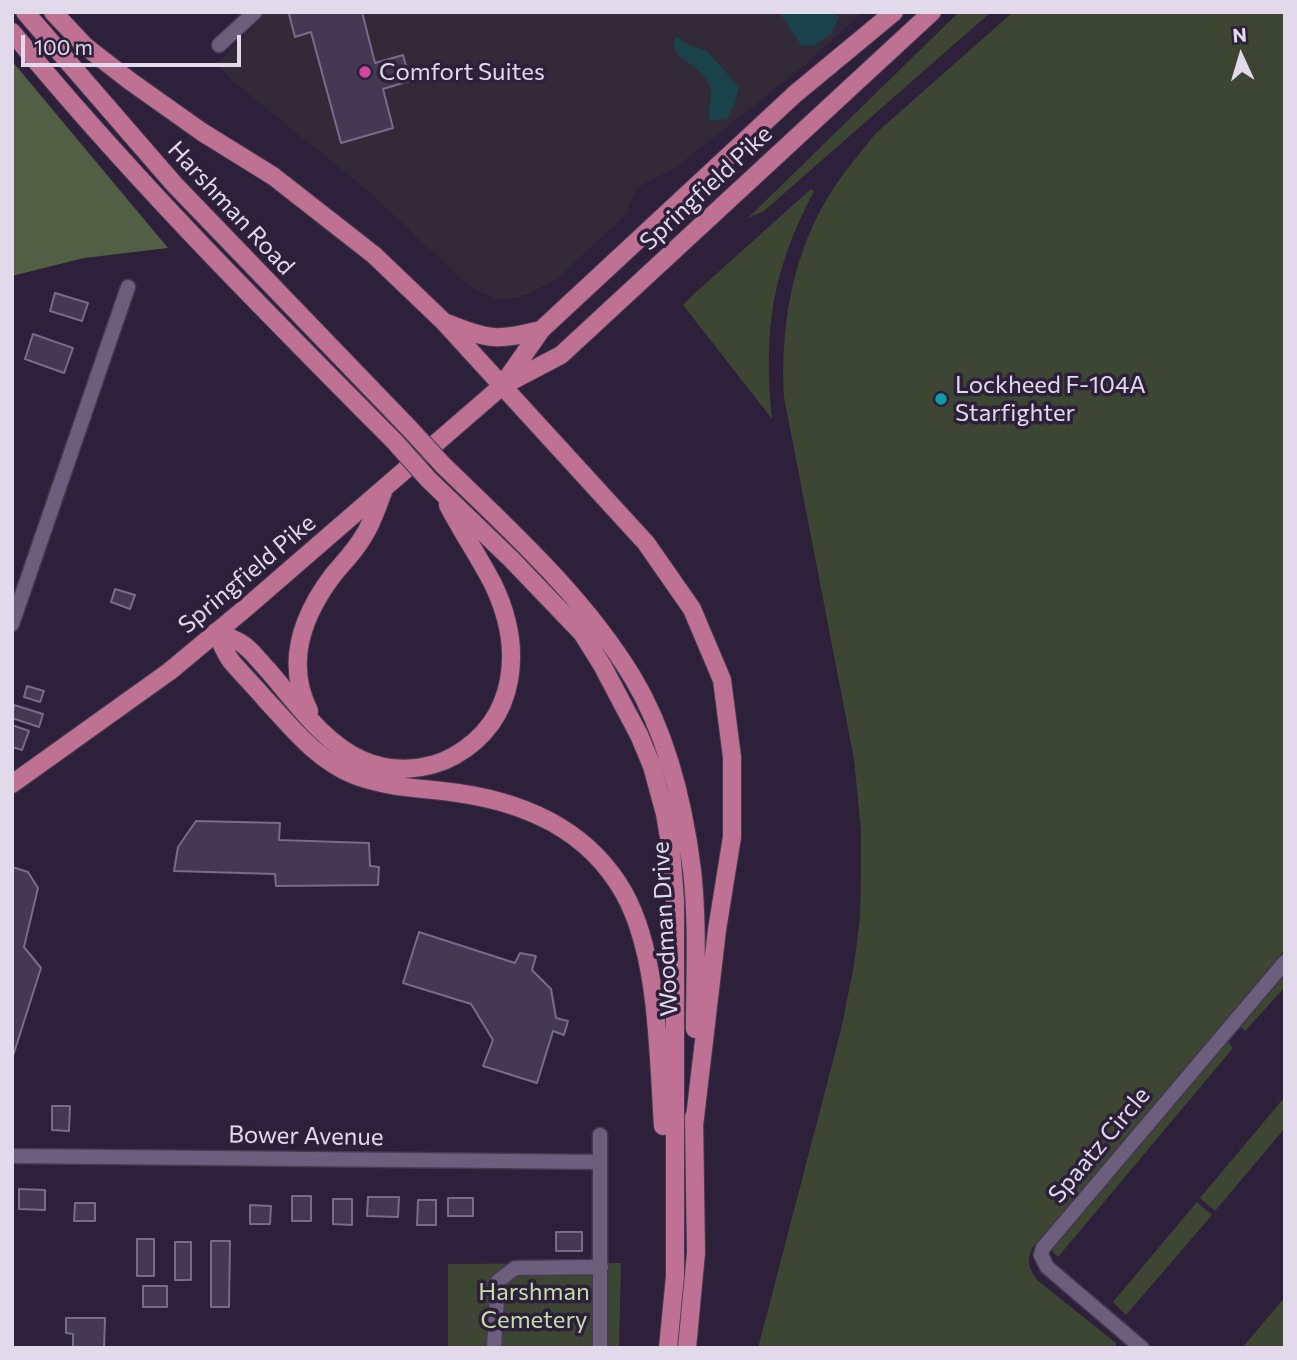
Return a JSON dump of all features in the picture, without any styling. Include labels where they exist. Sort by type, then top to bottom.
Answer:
[{"type":"main road","name":"Harshman Road","points":[[25,12],[173,184],[443,465]]},
{"type":"main road","points":[[53,12],[85,46],[130,81],[201,132],[272,176],[374,255],[443,321],[646,543],[692,609],[722,680],[732,757],[732,837],[715,943],[694,1126]]},
{"type":"main road","name":"Springfield Pike","points":[[502,386],[541,330],[795,94],[894,12]]},
{"type":"main road","name":"Springfield Pike","points":[[12,784],[170,671],[502,386],[561,355],[932,12]]},
{"type":"main road","name":"Harshman Road","points":[[12,32],[157,199],[428,479]]},
{"type":"main road","points":[[443,321],[474,334],[494,338],[506,339],[541,330]]},
{"type":"main road","name":"Woodman Drive","points":[[443,465],[558,580],[607,639],[634,680],[661,738],[683,812],[692,871],[695,931],[696,1252],[687,1348]]},
{"type":"main road","name":"Woodman Drive","points":[[428,479],[512,560],[582,633],[639,735],[652,766],[667,825],[675,901],[675,1276],[668,1348]]},
{"type":"main road","points":[[323,732],[305,703],[299,683],[299,642],[304,623],[313,606],[364,536],[384,488]]},
{"type":"main road","points":[[216,632],[245,645],[323,732],[340,748],[371,764],[404,769],[426,767],[467,749],[485,732],[499,711],[509,685],[512,664],[504,614],[494,586],[442,493]]},
{"type":"main road","points":[[216,632],[229,659],[271,706],[319,755],[336,766],[373,781],[461,793],[531,812],[586,843],[608,868],[625,894],[636,921],[645,953],[654,1007],[675,1276]]},
{"type":"street","points":[[219,45],[255,12]]},
{"type":"street","points":[[12,624],[128,287]]},
{"type":"street","name":"Spaatz Circle","points":[[1142,1348],[1047,1267],[1041,1255],[1043,1248],[1285,962]]},
{"type":"street","points":[[600,1135],[600,1348]]},
{"type":"street","name":"Bower Avenue","points":[[12,1156],[600,1162]]},
{"type":"street","points":[[494,1348],[498,1281],[515,1268],[601,1267]]},
{"type":"shaded area","points":[[267,12],[863,12],[805,65],[674,169],[643,184],[634,193],[627,214],[555,280],[528,294],[496,299],[470,287],[367,190],[235,83],[217,64]]},
{"type":"shaded area","points":[[779,12],[824,12],[839,16],[831,34],[813,46],[801,45]]},
{"type":"shaded area","points":[[675,36],[689,45],[707,51],[739,87],[727,119],[710,121],[710,87],[699,71],[678,56],[674,46]]},
{"type":"shaded area","points":[[12,61],[168,248],[84,258],[12,276]]},
{"type":"green space","points":[[959,12],[991,12],[764,211],[748,218]]},
{"type":"green space","points":[[1013,12],[1285,12],[1285,949],[1032,1248],[1029,1264],[1037,1280],[1116,1343],[1116,1348],[758,1348],[841,1030],[860,918],[861,831],[854,759],[784,397],[784,342],[792,287],[799,261],[821,210],[840,179],[875,134]]},
{"type":"green space","points":[[811,189],[814,191],[788,248],[774,302],[769,357],[772,419],[683,305]]},
{"type":"green space","points":[[1285,975],[1285,987],[1245,1031],[1241,1027]]},
{"type":"green space","points":[[1228,1042],[1233,1048],[1058,1257],[1053,1249]]},
{"type":"green space","points":[[1283,1099],[1285,1128],[1215,1211],[1200,1198]]},
{"type":"green space","points":[[1197,1202],[1212,1215],[1126,1315],[1113,1302]]},
{"type":"green space","name":"Harshman Cemetery","points":[[621,1263],[619,1348],[448,1348],[448,1264]]},
{"type":"green space","points":[[1285,1297],[1285,1348],[1242,1348]]},
{"type":"building","name":"Comfort Suites","points":[[362,12],[375,63],[403,55],[410,81],[383,89],[393,128],[341,143],[311,32],[295,37],[289,14]]},
{"type":"building","points":[[55,293],[88,303],[82,321],[50,311]]},
{"type":"building","points":[[33,334],[73,348],[64,373],[25,359]]},
{"type":"building","points":[[115,589],[135,595],[130,609],[111,602]]},
{"type":"building","points":[[27,686],[44,691],[40,702],[24,697]]},
{"type":"building","points":[[14,705],[43,714],[39,727],[12,718]]},
{"type":"building","points":[[12,725],[29,731],[22,750],[12,747]]},
{"type":"building","points":[[196,821],[280,823],[279,840],[369,843],[370,866],[379,867],[378,885],[276,886],[275,874],[174,871],[178,847]]},
{"type":"building","points":[[12,867],[28,872],[38,888],[24,947],[41,968],[12,1059]]},
{"type":"building","points":[[419,932],[515,963],[520,953],[536,956],[532,970],[551,989],[556,1018],[568,1021],[564,1035],[553,1031],[537,1083],[483,1066],[493,1040],[471,1004],[403,983]]},
{"type":"building","points":[[52,1106],[70,1106],[69,1131],[52,1130]]},
{"type":"building","points":[[19,1189],[45,1190],[45,1210],[19,1209]]},
{"type":"building","points":[[292,1196],[311,1196],[311,1221],[292,1221]]},
{"type":"building","points":[[368,1197],[399,1197],[398,1217],[367,1216]]},
{"type":"building","points":[[448,1198],[473,1198],[473,1216],[448,1216]]},
{"type":"building","points":[[333,1199],[352,1199],[352,1225],[333,1224]]},
{"type":"building","points":[[418,1200],[436,1200],[436,1225],[417,1225]]},
{"type":"building","points":[[75,1203],[95,1203],[95,1221],[74,1221]]},
{"type":"building","points":[[250,1205],[271,1206],[270,1224],[250,1224]]},
{"type":"building","points":[[556,1232],[582,1232],[582,1251],[556,1251]]},
{"type":"building","points":[[137,1239],[154,1239],[154,1276],[137,1276]]},
{"type":"building","points":[[211,1241],[230,1241],[229,1307],[211,1307]]},
{"type":"building","points":[[175,1242],[191,1242],[191,1280],[175,1280]]},
{"type":"building","points":[[143,1286],[167,1286],[167,1307],[143,1307]]},
{"type":"building","points":[[66,1318],[105,1318],[104,1348],[73,1348],[73,1334],[66,1333]]},
{"type":"place","name":"Comfort Suites","points":[[365,72]]},
{"type":"place","name":"Lockheed F-104A Starfighter","points":[[941,399]]}]
